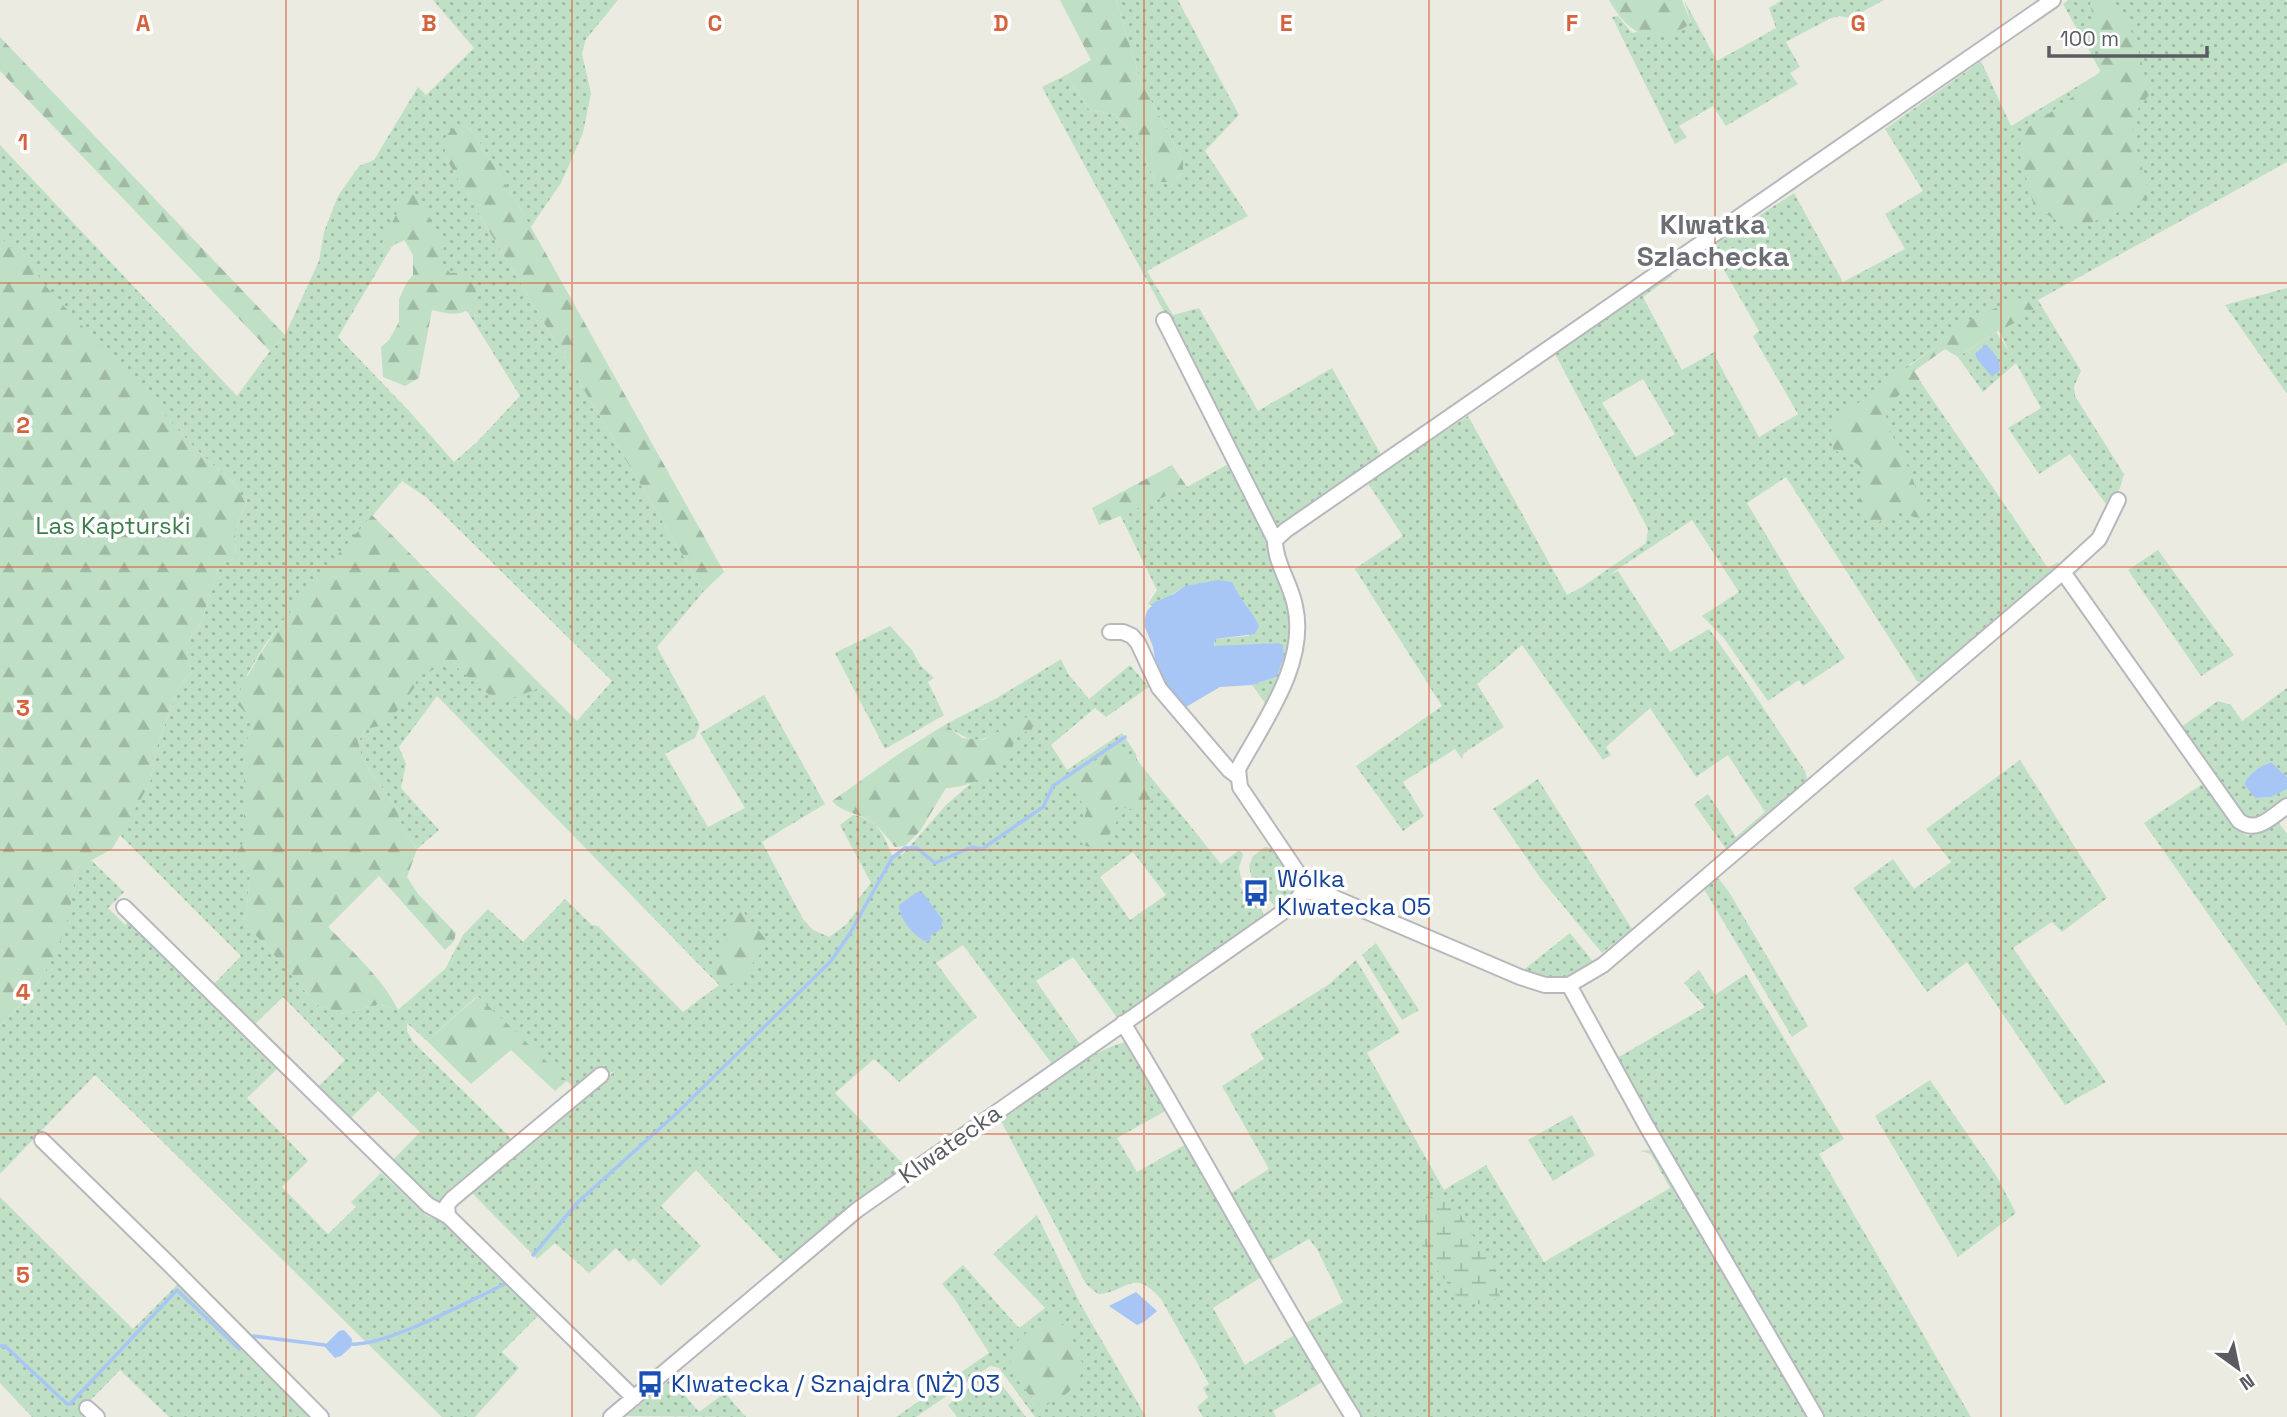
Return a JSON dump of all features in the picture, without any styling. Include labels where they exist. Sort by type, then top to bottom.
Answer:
[{"type":"street","points":[[1275,540],[2053,0]]},
{"type":"street","points":[[1164,320],[1275,540],[1296,607],[1297,643],[1289,676],[1238,769],[1237,776],[1241,787],[1300,876],[1303,891],[1328,895],[1520,977],[1545,985],[1569,985],[1603,965],[2063,572],[2099,539],[2118,500]]},
{"type":"street","points":[[2063,572],[2239,821],[2246,827],[2258,827],[2287,806]]},
{"type":"street","points":[[1110,632],[1123,632],[1132,636],[1159,688],[1237,776]]},
{"type":"street","name":"Klwatecka","points":[[617,1415],[857,1210],[1293,905],[1303,891]]},
{"type":"street","points":[[124,907],[428,1205],[448,1216],[634,1398]]},
{"type":"street","points":[[1569,985],[1647,1127],[1816,1417]]},
{"type":"street","points":[[1123,1023],[1203,1158],[1261,1265],[1353,1417]]},
{"type":"street","points":[[448,1216],[447,1205],[452,1199],[601,1075]]},
{"type":"street","points":[[42,1140],[321,1417]]},
{"type":"green space","points":[[433,0],[618,0],[586,39],[582,54],[591,93],[583,133],[561,183],[530,228],[475,135],[465,125],[445,157],[704,591],[657,647],[700,725],[695,738],[665,754],[708,827],[745,808],[700,733],[764,695],[825,804],[762,842],[803,919],[813,930],[829,937],[847,924],[857,910],[858,899],[871,883],[840,825],[853,815],[868,820],[882,834],[892,855],[903,854],[946,805],[1002,756],[1010,727],[977,740],[964,736],[946,724],[997,698],[1061,659],[1068,674],[1089,699],[1130,665],[1149,687],[1106,717],[1095,708],[1051,745],[1067,770],[1122,733],[1137,760],[1221,864],[1239,850],[1243,854],[1239,868],[1242,883],[1239,885],[1258,909],[1261,907],[1264,918],[1118,1019],[1073,957],[1036,981],[1080,1044],[1052,1064],[963,945],[936,963],[977,1017],[899,1082],[874,1059],[835,1093],[906,1167],[784,1263],[696,1170],[661,1206],[701,1246],[661,1286],[634,1258],[629,1262],[616,1248],[589,1273],[555,1243],[537,1259],[470,1191],[615,1071],[574,1088],[477,996],[427,1041],[407,1023],[407,1031],[413,1042],[511,1141],[447,1198],[439,1203],[433,1202],[390,1163],[420,1132],[378,1091],[348,1121],[317,1088],[345,1060],[283,997],[254,1025],[212,986],[241,956],[120,835],[150,782],[158,744],[178,688],[191,672],[186,644],[201,623],[219,565],[236,557],[235,530],[246,504],[236,485],[198,451],[0,241],[0,145],[237,396],[285,335],[319,261],[324,232],[338,196],[359,166],[374,160],[418,87],[426,95],[474,48]],"holes":[[[409,238],[469,314],[520,396],[477,442],[454,462],[338,337],[392,246]],[[402,481],[426,497],[612,681],[577,721],[372,516]],[[286,617],[366,729],[358,742],[362,759],[395,806],[405,833],[417,849],[439,830],[401,788],[406,764],[399,747],[437,696],[719,985],[683,1012],[598,926],[592,925],[565,899],[523,942],[488,909],[463,935],[445,969],[398,1010],[379,1004],[344,1014],[315,1004],[289,971],[245,924],[250,876],[235,856],[244,841],[244,749],[254,721],[247,675]],[[1133,852],[1166,895],[1130,920],[1100,877]]]},
{"type":"green space","points":[[1060,0],[1116,0],[1141,82],[1183,160],[1183,173],[1170,182],[1156,182],[1136,138],[1115,115],[1088,109],[1066,75],[1091,60]]},
{"type":"green space","points":[[1116,0],[1178,0],[1239,115],[1205,151],[1248,216],[1147,271],[1173,315],[1199,308],[1258,411],[1332,368],[1380,453],[1379,461],[1275,532],[1168,319],[1042,87],[1066,75],[1088,109],[1115,115],[1136,138],[1156,182],[1170,182],[1183,173],[1183,160],[1141,82]]},
{"type":"green space","points":[[1609,0],[1682,0],[1691,23],[1666,35],[1644,35],[1625,22]]},
{"type":"green space","points":[[1684,0],[1717,61],[1776,28],[1769,8],[1782,0],[1884,0],[1851,18],[1839,16],[1829,19],[1786,42],[1800,67],[1790,73],[1798,84],[1726,126],[1713,106],[1679,126],[1687,137],[1675,144],[1612,17],[1618,16],[1632,33],[1652,36],[1691,23]]},
{"type":"green space","points":[[2068,0],[2287,2],[2287,162],[2038,300],[2081,371],[2074,386],[2075,396],[2124,474],[2120,488],[2108,507],[2070,454],[2039,474],[2008,428],[2041,408],[2016,363],[1983,392],[1958,357],[1996,332],[2009,351],[1993,319],[1947,339],[1909,365],[2048,568],[2058,562],[2060,566],[1923,683],[1917,681],[1786,477],[1747,503],[1802,595],[1845,658],[1803,686],[1799,680],[1768,701],[1723,637],[1702,616],[1739,592],[1692,520],[1609,575],[1618,571],[1670,652],[1709,629],[1805,771],[1805,783],[1726,849],[1694,804],[1708,794],[1736,837],[1765,812],[1728,755],[1696,777],[1650,708],[1606,747],[1611,755],[1603,760],[1522,645],[1477,684],[1504,727],[1464,753],[1462,759],[1455,749],[1403,782],[1424,816],[1403,831],[1356,766],[1442,706],[1355,569],[1403,536],[1367,482],[1468,416],[1567,595],[1582,587],[1646,543],[1648,529],[1554,352],[1670,272],[1672,276],[1643,297],[1682,370],[1716,351],[1716,358],[1759,437],[1798,414],[1753,336],[1759,331],[1711,247],[1794,193],[1843,282],[1905,249],[1885,214],[1923,191],[1885,129],[1981,61],[2011,126],[2101,72],[2063,4]],"holes":[[[1643,379],[1675,434],[1636,457],[1602,403]]]},
{"type":"green space","points":[[2098,0],[2110,4],[2120,12],[2128,24],[2139,53],[2149,95],[2132,117],[2133,135],[2150,197],[2084,225],[2060,223],[2034,206],[2020,156],[2021,141],[2029,127],[2093,83],[2101,69],[2090,3]]},
{"type":"green space","points":[[0,37],[285,335],[270,351],[0,71]]},
{"type":"green space","points":[[455,125],[465,125],[475,135],[522,211],[724,572],[704,591],[445,157],[445,138]]},
{"type":"green space","points":[[413,189],[445,244],[440,261],[450,273],[466,273],[475,279],[477,304],[455,314],[432,310],[419,378],[405,386],[383,377],[381,347],[389,340],[399,322],[399,299],[413,275],[413,255],[402,236],[386,253],[380,247],[402,203]]},
{"type":"green space","name":"Las Kapturski","points":[[0,237],[34,270],[49,290],[198,451],[236,485],[246,504],[235,530],[236,557],[219,565],[201,623],[186,644],[191,672],[178,688],[158,744],[150,782],[112,849],[77,868],[69,916],[56,952],[32,991],[0,1026]]},
{"type":"green space","points":[[2287,288],[2287,394],[2225,305]]},
{"type":"green space","points":[[2017,298],[2027,300],[2034,310],[1958,357],[1945,349],[1914,371],[1920,380],[1895,398],[1885,410],[1887,424],[1919,497],[1931,510],[1919,517],[1896,510],[1875,525],[1864,519],[1857,509],[1863,485],[1860,466],[1833,449],[1830,433],[1837,421],[1945,340],[1957,326]]},
{"type":"green space","points":[[1232,462],[1261,525],[1288,609],[1291,640],[1283,676],[1265,703],[1252,685],[1276,677],[1278,643],[1214,647],[1215,639],[1249,636],[1247,606],[1234,588],[1185,586],[1155,606],[1148,604],[1157,590],[1120,515],[1187,487]]},
{"type":"green space","points":[[1172,465],[1187,487],[1099,525],[1092,508]]},
{"type":"green space","points":[[372,515],[542,687],[499,703],[450,662],[418,677],[414,688],[387,724],[366,729],[358,741],[362,759],[395,806],[405,833],[417,849],[407,877],[418,894],[456,933],[454,941],[445,950],[379,876],[328,927],[376,977],[398,1010],[379,1004],[344,1014],[315,1004],[289,971],[245,924],[250,876],[235,856],[244,841],[244,749],[254,721],[235,702],[262,651],[279,627]]},
{"type":"green space","points":[[2158,550],[2234,655],[2201,676],[2128,570]]},
{"type":"green space","points":[[890,626],[912,650],[920,665],[934,678],[928,682],[944,715],[885,749],[835,653]]},
{"type":"green space","points":[[2287,688],[2287,777],[2271,762],[2255,770],[2244,784],[2256,798],[2271,797],[2287,789],[2287,799],[2261,817],[2247,822],[2178,729],[2218,701],[2231,705],[2242,721]]},
{"type":"green space","points":[[1025,717],[1035,722],[1031,731],[1020,733],[999,763],[981,778],[946,788],[920,831],[905,846],[895,847],[871,822],[840,808],[832,801],[946,724],[962,738],[983,740]]},
{"type":"green space","points":[[1113,749],[1121,749],[1130,755],[1135,767],[1158,796],[1138,811],[1113,805],[1117,821],[1105,842],[1095,849],[1084,845],[1077,838],[1087,810],[1066,780]]},
{"type":"green space","points":[[2020,760],[2107,898],[2062,932],[2052,922],[2013,948],[2106,1082],[2065,1105],[1967,962],[1927,992],[1853,888],[1893,859],[1914,889],[1951,862],[1926,829]]},
{"type":"green space","points":[[1538,779],[1632,929],[1602,953],[1541,879],[1493,809]]},
{"type":"green space","points":[[2204,783],[2238,830],[2248,836],[2276,819],[2287,834],[2287,1026],[2144,823]]},
{"type":"green space","points":[[1265,847],[1276,849],[1295,884],[1294,898],[1277,909],[1252,879],[1249,866],[1253,856]]},
{"type":"green space","points":[[91,860],[124,892],[108,908],[125,925],[129,921],[278,1068],[247,1098],[308,1161],[282,1187],[328,1234],[356,1207],[351,1202],[381,1173],[427,1216],[454,1229],[539,1315],[502,1352],[519,1368],[475,1417],[442,1417],[95,1075],[0,1174],[0,1026],[45,972],[61,936],[77,868]]},
{"type":"green space","points":[[1717,877],[1729,892],[1808,1026],[1792,1037],[1701,884]]},
{"type":"green space","points":[[741,909],[769,943],[737,983],[719,985],[717,962],[733,913]]},
{"type":"green space","points":[[1570,933],[1595,964],[1560,980],[1522,971]]},
{"type":"green space","points":[[1376,943],[1419,1010],[1402,1020],[1362,955]]},
{"type":"green space","points":[[1356,960],[1400,1032],[1367,1053],[1444,1190],[1486,1165],[1544,1262],[1670,1188],[1651,1154],[1641,1151],[1650,1150],[1656,1153],[1812,1417],[1358,1417],[1302,1325],[1343,1302],[1317,1249],[1309,1239],[1267,1263],[1228,1195],[1269,1169],[1222,1086],[1264,1059],[1250,1034],[1328,985]]},
{"type":"green space","points":[[1699,970],[1715,995],[1746,974],[1844,1139],[1819,1154],[1971,1417],[1821,1417],[1667,1154],[1617,1058],[1705,1007],[1684,983]]},
{"type":"green space","points":[[478,996],[567,1081],[555,1091],[511,1050],[471,1084],[427,1041]]},
{"type":"green space","points":[[1126,1042],[1132,1045],[1167,1110],[1117,1138],[1137,1172],[1188,1143],[1263,1276],[1213,1308],[1245,1365],[1298,1333],[1324,1381],[1273,1411],[1276,1417],[1203,1417],[1197,1407],[1208,1397],[1203,1388],[1209,1384],[1161,1299],[1143,1284],[1130,1284],[1098,1294],[1086,1284],[1000,1119],[1079,1063]]},
{"type":"green space","points":[[1930,1080],[1997,1177],[2016,1213],[1958,1257],[1875,1116]]},
{"type":"green space","points":[[1572,1115],[1595,1155],[1553,1181],[1528,1140]]},
{"type":"green space","points":[[1427,1196],[1447,1201],[1456,1207],[1497,1276],[1500,1298],[1480,1304],[1460,1301],[1434,1266],[1425,1252],[1419,1233],[1420,1213]]},
{"type":"green space","points":[[0,1197],[133,1329],[179,1283],[312,1417],[169,1417],[120,1370],[82,1409],[90,1417],[32,1417],[0,1383]]},
{"type":"green space","points":[[1037,1215],[1080,1303],[1146,1417],[1035,1417],[999,1368],[990,1366],[916,1417],[896,1417],[989,1353],[942,1284],[963,1265],[1019,1328],[1045,1308],[993,1254]]},
{"type":"green space","points":[[1053,1316],[1068,1328],[1084,1367],[1068,1392],[1041,1407],[1017,1379],[1010,1357],[1022,1337]]},
{"type":"green space","points":[[985,1375],[996,1377],[1026,1417],[957,1417],[948,1405]]},
{"type":"green space","points":[[671,1379],[699,1412],[725,1393],[746,1417],[626,1416]]},
{"type":"water","points":[[1986,344],[2000,366],[2000,370],[1992,377],[1975,354]]},
{"type":"water","points":[[1218,580],[1232,582],[1259,626],[1255,634],[1215,639],[1214,646],[1278,643],[1283,645],[1284,658],[1276,677],[1252,685],[1220,687],[1186,707],[1164,684],[1156,666],[1145,618],[1155,602],[1185,586]]},
{"type":"water","points":[[2271,762],[2287,777],[2287,789],[2271,797],[2255,798],[2244,784],[2255,770]]},
{"type":"water","points":[[917,892],[923,893],[943,920],[941,929],[930,936],[931,940],[927,942],[908,927],[900,911],[899,905]]},
{"type":"water","points":[[1136,1292],[1157,1311],[1137,1325],[1109,1306]]},
{"type":"water","points":[[344,1330],[352,1339],[351,1347],[335,1358],[324,1346],[339,1331]]},
{"type":"waterway","points":[[533,1255],[579,1201],[677,1113],[831,961],[849,935],[892,858],[905,848],[917,848],[935,863],[972,847],[982,849],[1043,807],[1053,786],[1125,737]]},
{"type":"waterway","points":[[351,1344],[366,1343],[406,1331],[505,1284]]},
{"type":"waterway","points":[[0,1346],[5,1346],[70,1404],[177,1290],[239,1349],[243,1345]]},
{"type":"waterway","points":[[249,1340],[253,1336],[325,1345]]},
{"type":"place","name":"Wólka Klwatecka 05","points":[[1256,893]]},
{"type":"place","name":"Klwatecka / Sznajdra (NŻ) 03","points":[[650,1384]]},
{"type":"district","name":"Klwatka Szlachecka","points":[[1713,240]]}]
